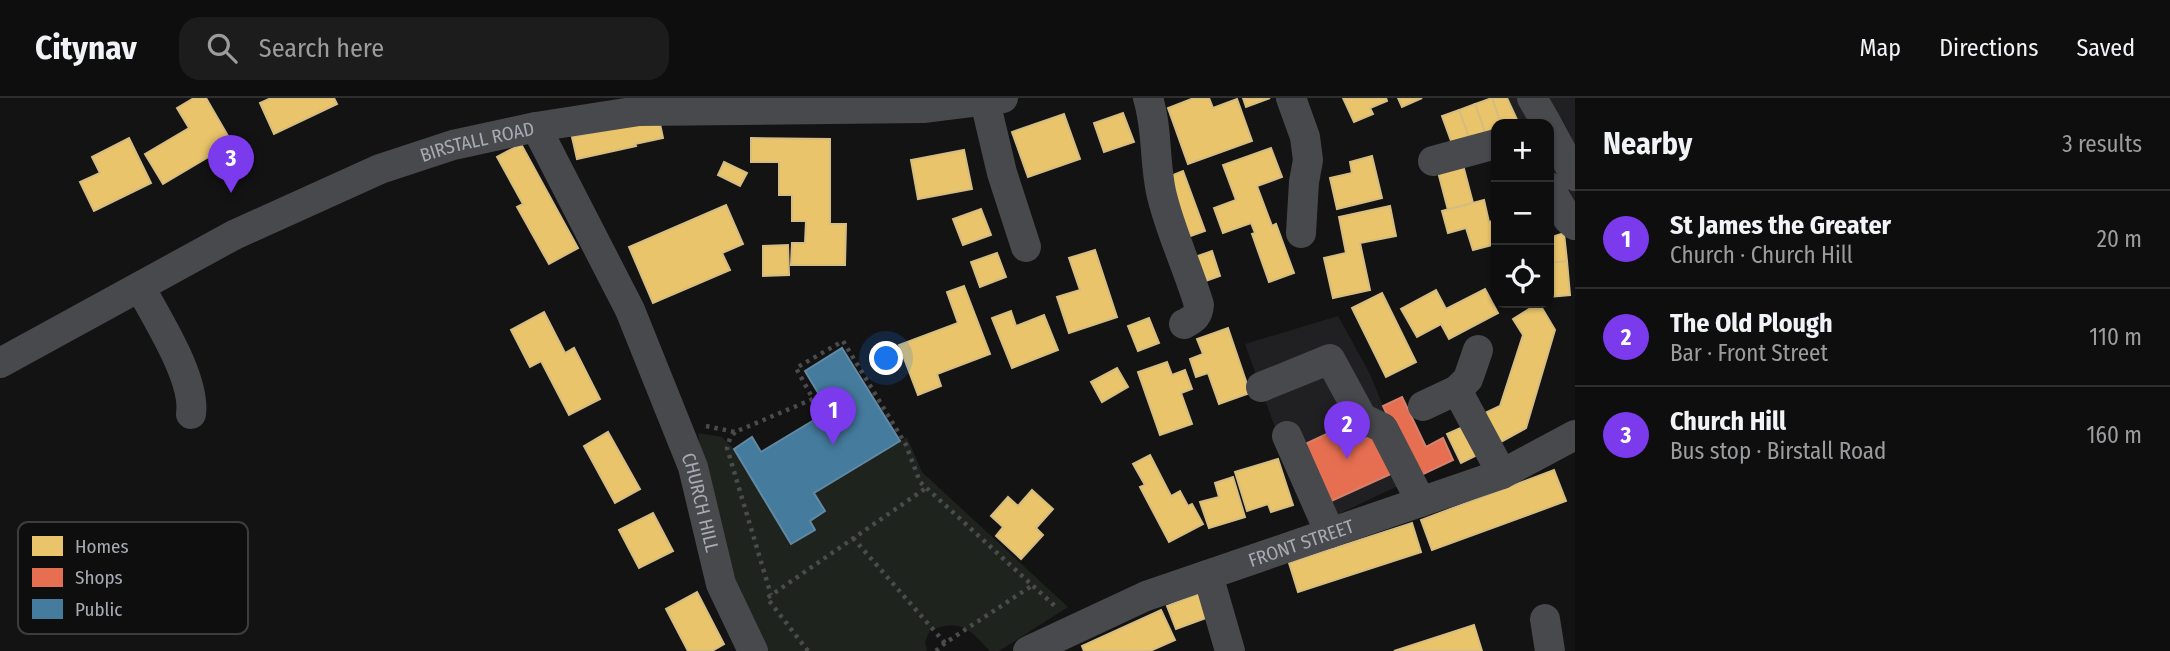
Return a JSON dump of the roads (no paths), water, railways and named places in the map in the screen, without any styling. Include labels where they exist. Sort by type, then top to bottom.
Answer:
[{"type":"street","points":[[1148,98],[1161,195],[1199,305],[1195,318],[1184,324]]},
{"type":"street","points":[[1291,98],[1305,137],[1308,160],[1301,233]]},
{"type":"street","points":[[1532,98],[1544,119]]},
{"type":"street","points":[[994,100],[1002,173],[1026,247]]},
{"type":"street","name":"BIRSTALL ROAD","points":[[0,363],[234,235],[380,169],[453,145],[646,105],[785,104],[923,108],[994,100]]},
{"type":"street","name":"CHURCH HILL","points":[[536,127],[630,310],[692,467],[720,584],[753,651]]},
{"type":"street","points":[[1554,137],[1575,176]]},
{"type":"street","points":[[1433,162],[1491,145]]},
{"type":"street","points":[[1554,195],[1568,219],[1575,225]]},
{"type":"street","points":[[140,287],[183,370],[192,403],[191,414]]},
{"type":"street","points":[[1423,406],[1457,390],[1468,379],[1478,350]]},
{"type":"street","points":[[1261,387],[1330,359],[1362,418],[1383,428],[1421,502]]},
{"type":"street","points":[[1457,390],[1502,474]]},
{"type":"street","name":"FRONT STREET","points":[[1028,651],[1146,596],[1502,474],[1575,435]]},
{"type":"street","points":[[1287,436],[1330,533]]},
{"type":"street","points":[[1209,575],[1230,651]]},
{"type":"street","points":[[1545,619],[1549,651]]},
{"type":"place","name":"Church Hill","points":[[231,193]]},
{"type":"place","name":"St James the Greater","points":[[833,445]]},
{"type":"place","name":"The Old Plough","points":[[1347,459]]}]
